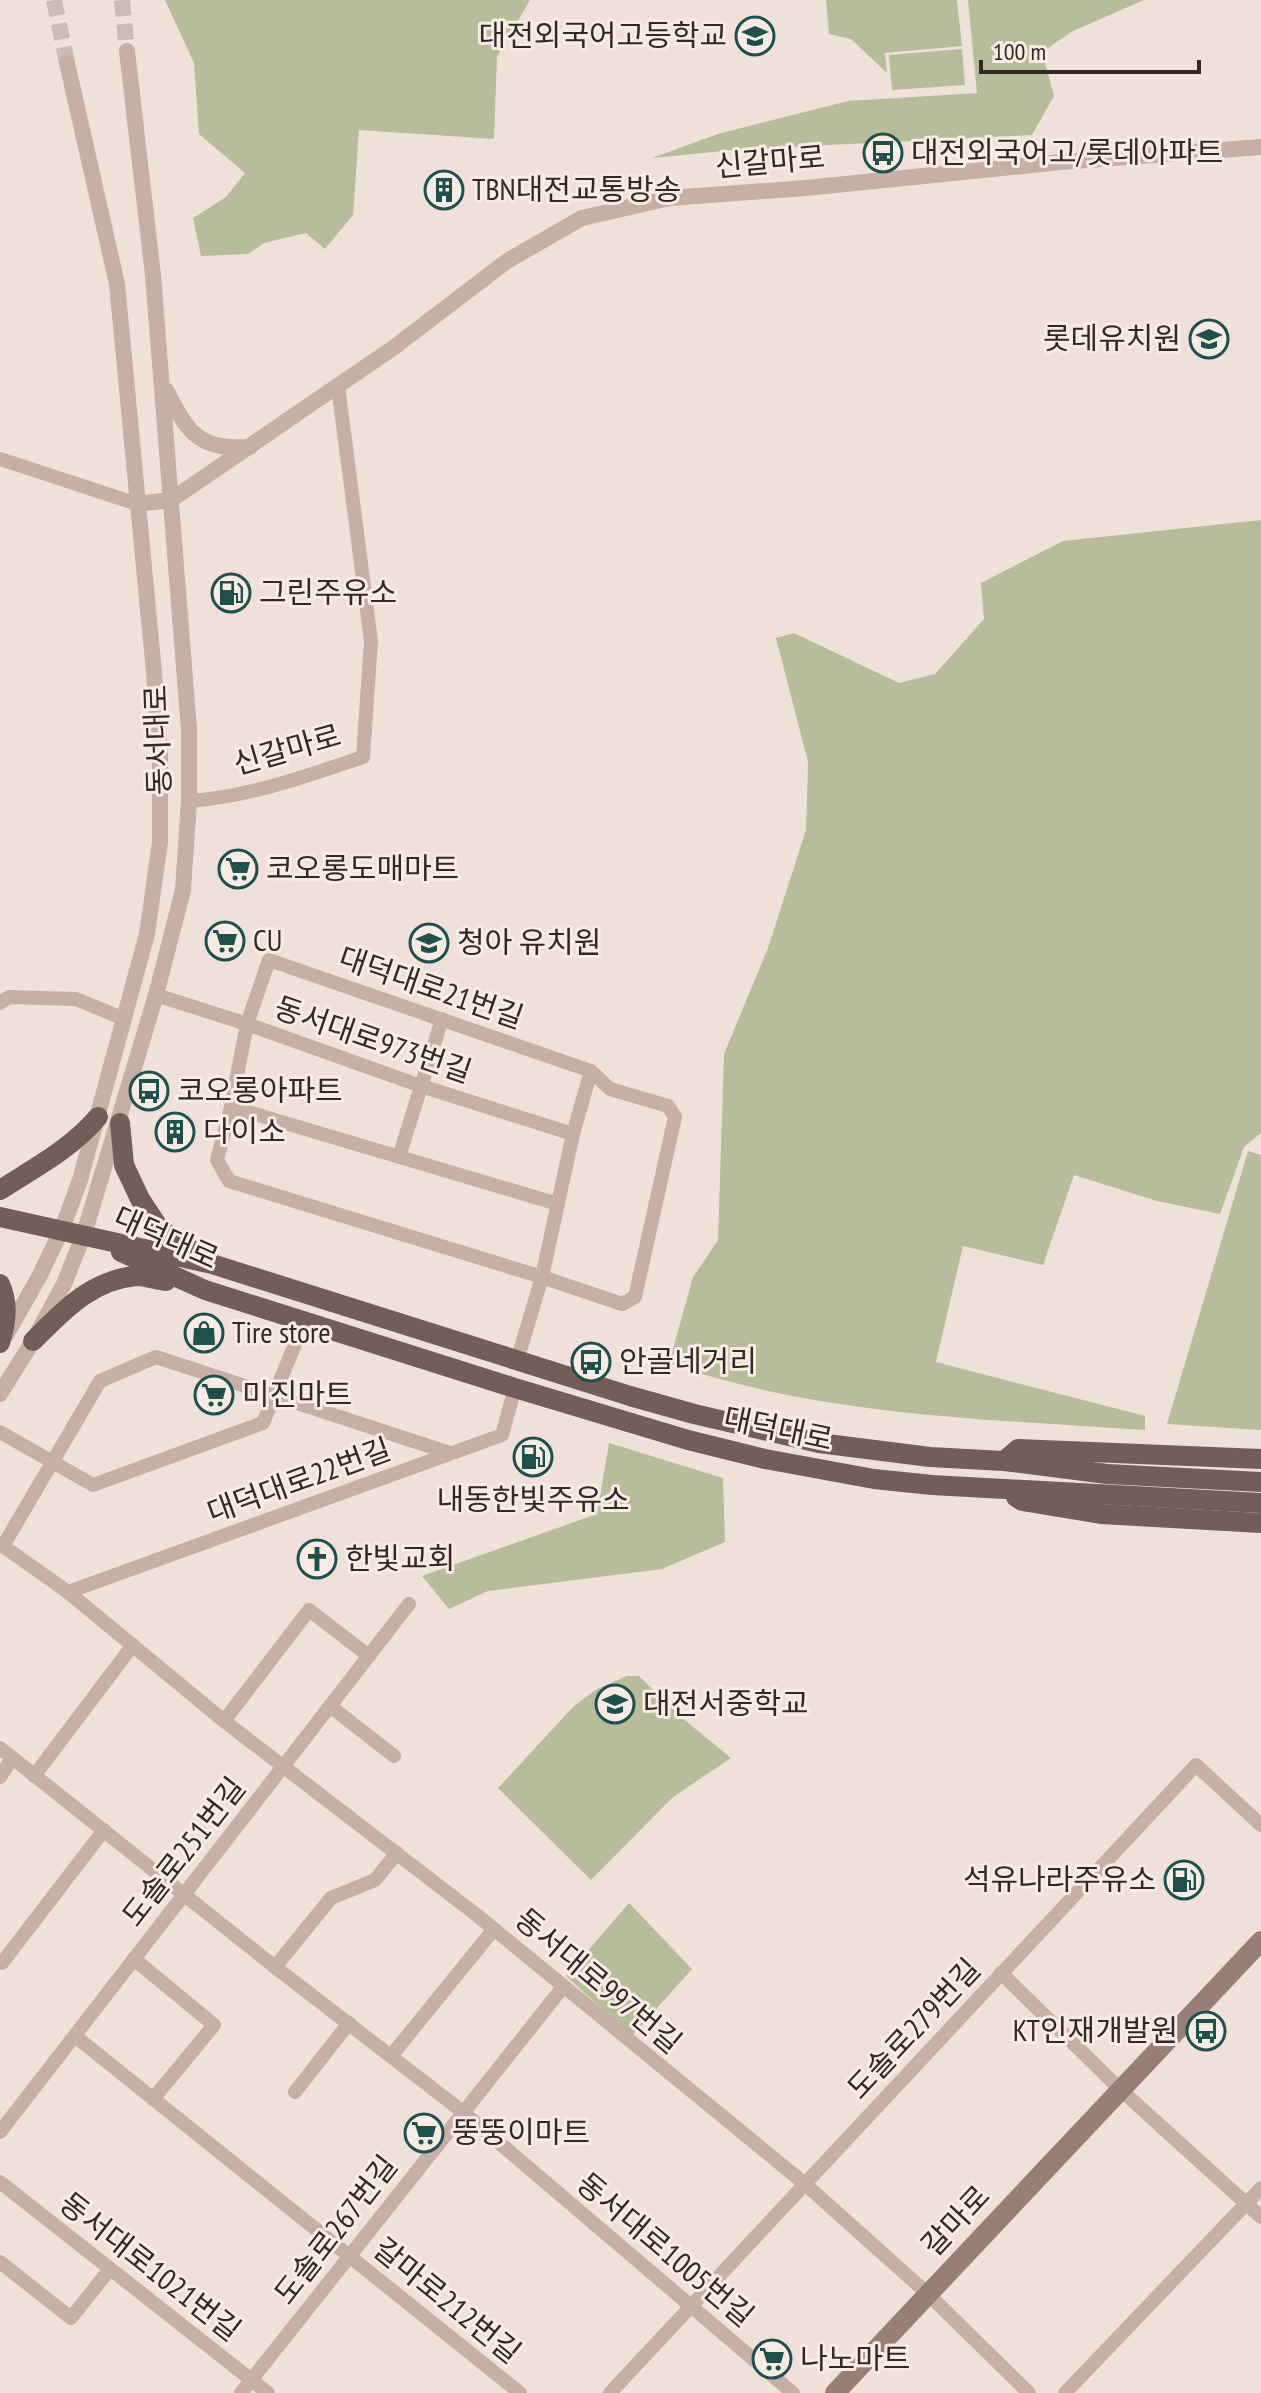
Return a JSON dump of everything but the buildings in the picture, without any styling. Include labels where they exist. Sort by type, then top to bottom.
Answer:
[{"type":"main road","points":[[0,1190],[64,1149],[98,1117]]},
{"type":"main road","points":[[120,1123],[124,1165],[140,1199],[159,1228],[212,1264]]},
{"type":"main road","points":[[0,1217],[84,1234]]},
{"type":"main road","name":"대덕대로","points":[[84,1234],[212,1264],[694,1414],[819,1443],[930,1457],[1004,1461],[1104,1494],[1261,1482]]},
{"type":"main road","name":"대덕대로","points":[[84,1234],[205,1290],[688,1440],[804,1467],[920,1483],[1261,1503]]},
{"type":"main road","points":[[33,1341],[76,1298],[105,1283],[138,1276],[205,1290]]},
{"type":"main road","points":[[0,1284],[6,1296],[6,1323],[0,1344]]},
{"type":"main road","points":[[1004,1461],[1018,1449],[1261,1459]]},
{"type":"main road","points":[[1104,1494],[1261,1523]]},
{"type":"main road","name":"갈마로","points":[[835,2393],[1261,1941]]},
{"type":"street","name":"동서대로","points":[[0,1394],[64,1284],[84,1234],[120,1123],[183,890],[189,801],[189,730],[153,275],[127,51]]},
{"type":"street","name":"동서대로","points":[[0,1344],[39,1277],[62,1229],[80,1180],[147,934],[160,842],[158,726],[117,284],[67,63]]},
{"type":"street","name":"신갈마로","points":[[171,500],[393,348],[507,261],[582,218],[670,198],[1261,147]]},
{"type":"street","points":[[161,379],[183,423],[196,438],[226,449],[251,447]]},
{"type":"street","name":"신갈마로","points":[[189,801],[219,799],[363,757],[371,641],[338,386]]},
{"type":"street","points":[[0,459],[137,504],[171,500]]},
{"type":"street","name":"대덕대로21번길","points":[[269,960],[442,1019],[591,1071],[610,1089],[668,1106],[675,1117],[635,1297],[622,1304],[229,1181],[217,1160],[247,1024],[269,960]]},
{"type":"street","name":"동서대로973번길","points":[[156,995],[421,1086],[573,1134]]},
{"type":"street","points":[[0,1003],[9,997],[76,999],[122,1018]]},
{"type":"street","points":[[399,1157],[442,1019]]},
{"type":"street","points":[[517,1361],[542,1277],[573,1134],[591,1071]]},
{"type":"street","points":[[231,1107],[558,1204]]},
{"type":"street","points":[[0,1432],[93,1485],[263,1423],[304,1322]]},
{"type":"street","name":"동서대로997번길","points":[[450,1453],[156,1357],[100,1381],[2,1545],[68,1592],[224,1721],[494,1929],[805,2184],[928,2294],[1029,2393]]},
{"type":"street","name":"대덕대로22번길","points":[[68,1592],[502,1435],[515,1388]]},
{"type":"street","name":"도솔로251번길","points":[[0,2132],[409,1604]]},
{"type":"street","points":[[224,1721],[309,1610],[369,1656]]},
{"type":"street","points":[[34,1776],[133,1645]]},
{"type":"street","points":[[330,1706],[394,1756]]},
{"type":"street","name":"동서대로1005번길","points":[[0,1748],[463,2112],[793,2393]]},
{"type":"street","points":[[0,1777],[12,1758]]},
{"type":"street","name":"도솔로279번길","points":[[610,2393],[1196,1765],[1261,1825]]},
{"type":"street","points":[[0,1963],[104,1830]]},
{"type":"street","points":[[275,1967],[331,1898],[375,1880],[397,1853]]},
{"type":"street","points":[[391,2056],[494,1929]]},
{"type":"street","points":[[134,1959],[214,2025],[153,2099]]},
{"type":"street","points":[[1001,1973],[1121,2090],[1261,2217]]},
{"type":"street","name":"도솔로267번길","points":[[241,2393],[563,1987]]},
{"type":"street","points":[[295,2092],[349,2023]]},
{"type":"street","name":"갈마로212번길","points":[[75,2036],[520,2393]]},
{"type":"street","name":"동서대로1021번길","points":[[0,2182],[268,2393]]},
{"type":"street","points":[[1065,2393],[1261,2188]]},
{"type":"street","points":[[0,2262],[71,2318],[110,2269]]},
{"type":"green space","points":[[165,0],[530,0],[497,57],[494,139],[359,130],[353,215],[325,249],[306,233],[264,243],[248,254],[201,256],[193,218],[226,197],[245,173],[199,134],[194,63]]},
{"type":"green space","points":[[826,0],[957,0],[962,46],[885,53],[887,73],[851,39],[829,34]]},
{"type":"green space","points":[[968,0],[1144,0],[1073,31],[1042,52],[1054,96],[1032,135],[744,149],[652,158],[718,134],[848,101],[977,93]]},
{"type":"green space","points":[[962,49],[965,85],[892,90],[889,55]]},
{"type":"green space","points":[[1261,520],[1261,1133],[1244,1147],[1220,1214],[1157,1201],[1074,1175],[1043,1265],[963,1246],[936,1362],[1145,1416],[1145,1430],[965,1418],[844,1405],[726,1381],[669,1363],[693,1277],[718,1240],[724,1054],[768,948],[806,830],[808,762],[776,638],[794,633],[899,683],[935,674],[984,619],[981,583],[1063,541]]},
{"type":"green space","points":[[1248,1151],[1261,1155],[1261,1430],[1167,1424]]},
{"type":"green space","points":[[609,1443],[723,1478],[725,1542],[662,1569],[488,1591],[449,1609],[422,1576],[597,1514]]},
{"type":"green space","points":[[627,1676],[639,1676],[681,1717],[731,1758],[673,1797],[591,1880],[498,1788],[574,1706],[597,1689]]},
{"type":"green space","points":[[629,1903],[692,1969],[632,2036],[566,1976]]},
{"type":"tunnel","points":[[54,0],[67,63]]},
{"type":"tunnel","points":[[122,0],[127,51]]},
{"type":"place","name":"대전외국어고등학교","points":[[755,36]]},
{"type":"place","name":"대전외국어고/롯데아파트","points":[[883,153]]},
{"type":"place","name":"TBN대전교통방송","points":[[444,190]]},
{"type":"place","name":"롯데유치원","points":[[1209,339]]},
{"type":"place","name":"그린주유소","points":[[231,593]]},
{"type":"place","name":"코오롱도매마트","points":[[238,869]]},
{"type":"place","name":"CU","points":[[225,941]]},
{"type":"place","name":"청아 유치원","points":[[429,943]]},
{"type":"place","name":"코오롱아파트","points":[[149,1091]]},
{"type":"place","name":"다이소","points":[[175,1132]]},
{"type":"place","name":"Tire store","points":[[204,1333]]},
{"type":"place","name":"안골네거리","points":[[591,1362]]},
{"type":"place","name":"미진마트","points":[[214,1395]]},
{"type":"place","name":"내동한빛주유소","points":[[533,1457]]},
{"type":"place","name":"한빛교회","points":[[317,1559]]},
{"type":"place","name":"대전서중학교","points":[[615,1704]]},
{"type":"place","name":"석유나라주유소","points":[[1184,1880]]},
{"type":"place","name":"KT인재개발원","points":[[1206,2031]]},
{"type":"place","name":"뚱뚱이마트","points":[[424,2133]]},
{"type":"place","name":"나노마트","points":[[772,2359]]}]
